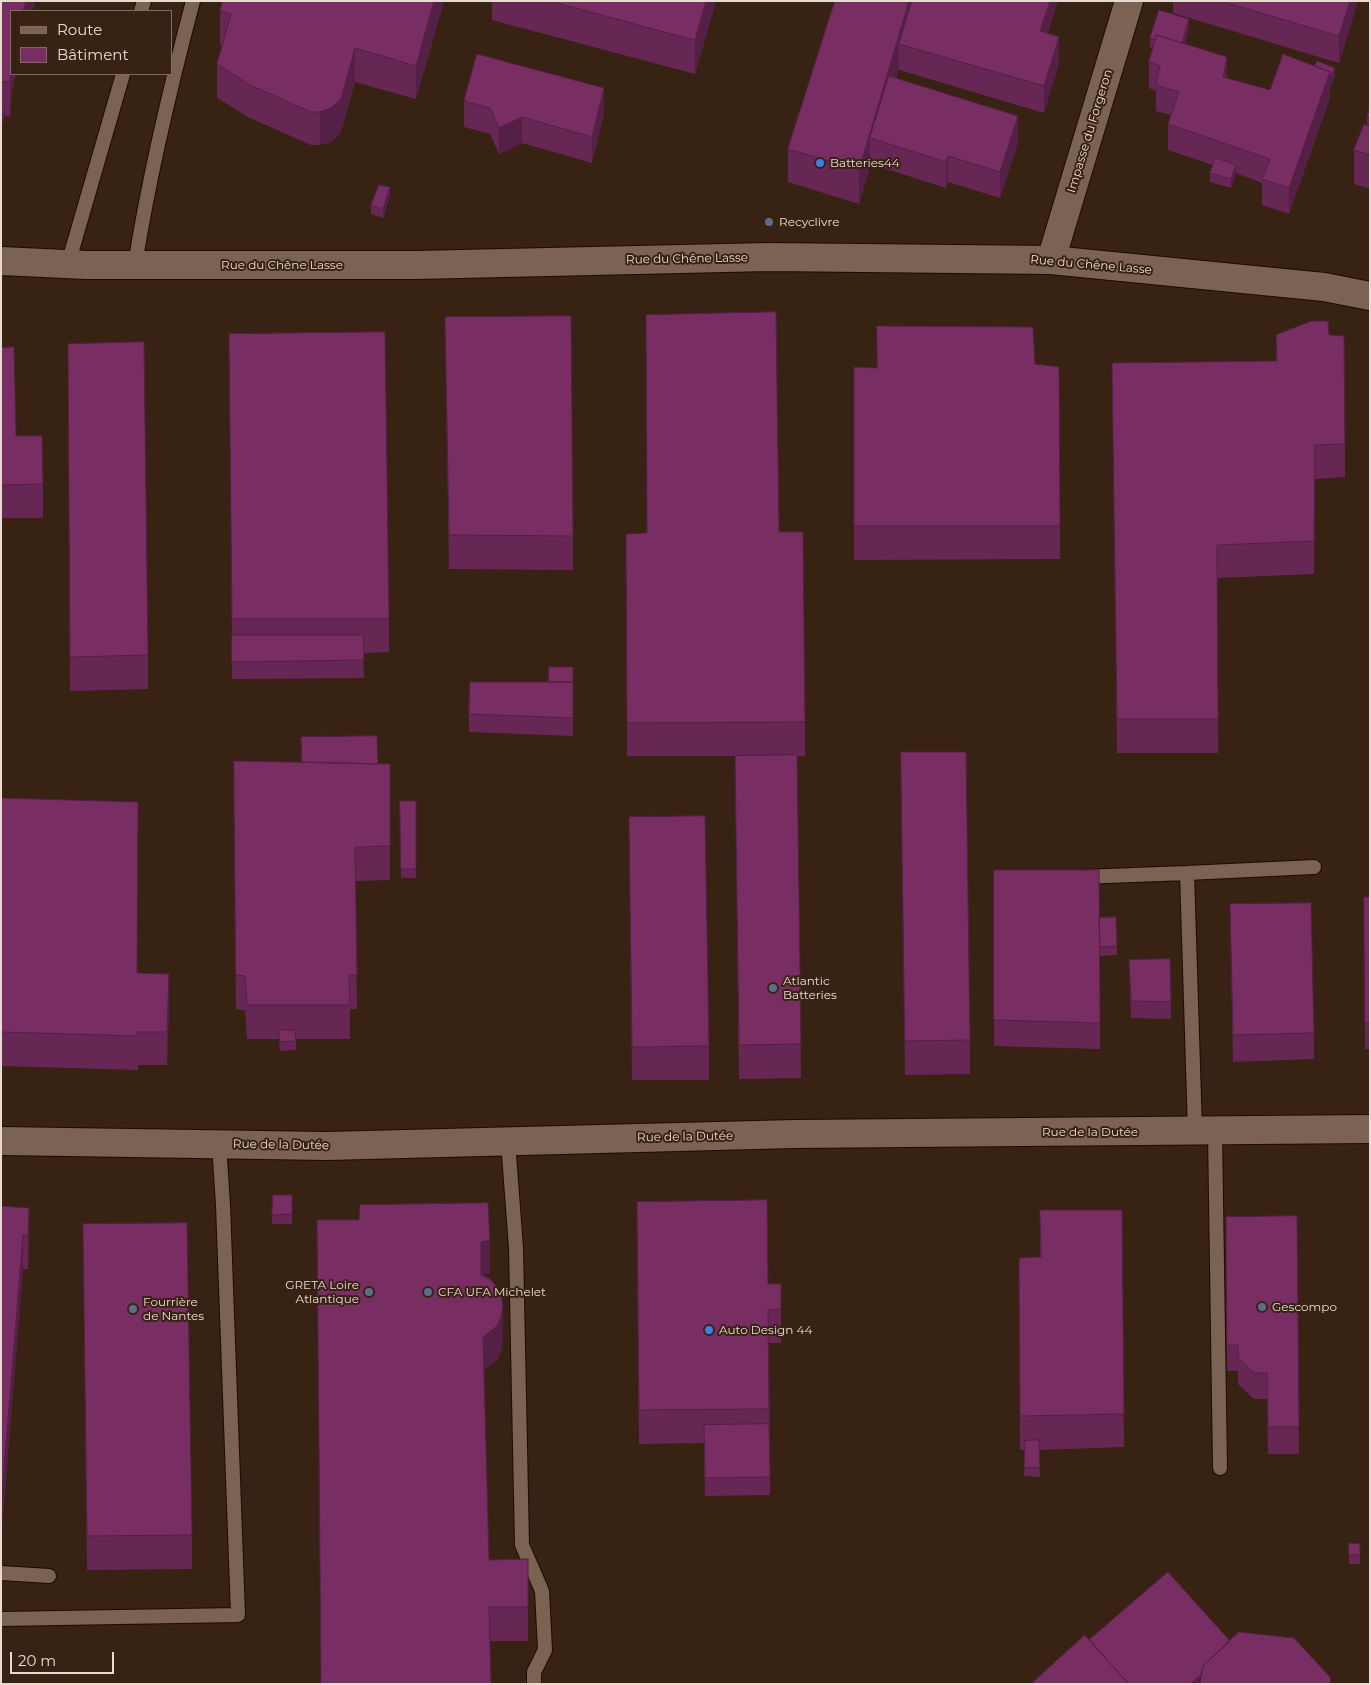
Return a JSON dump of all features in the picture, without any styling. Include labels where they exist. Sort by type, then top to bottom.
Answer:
[{"type":"street","name":"Impasse du Forgeron","points":[[1051,260],[1129,1]]},
{"type":"street","name":"Rue du Chêne Lasse","points":[[1,261],[135,265],[416,265],[769,257],[1051,260],[1324,287],[1370,296]]},
{"type":"street","name":"Rue de la Dutée","points":[[1,1141],[327,1146],[795,1134],[1370,1129]]},
{"type":"lane","points":[[135,265],[140,231],[175,68],[193,1]]},
{"type":"lane","points":[[68,264],[123,75]]},
{"type":"lane","points":[[1069,878],[1314,867]]},
{"type":"lane","points":[[1186,873],[1205,1131],[1220,1468]]},
{"type":"lane","points":[[508,1141],[516,1248],[522,1545],[542,1591],[543,1601],[545,1650],[534,1672],[534,1684]]},
{"type":"lane","points":[[1,1620],[238,1615],[219,1144]]},
{"type":"lane","points":[[1,1574],[49,1576]]},
{"type":"building","points":[[1,1],[26,1],[23,10],[10,10],[10,82],[1,82]]},
{"type":"building","points":[[223,1],[434,1],[416,66],[355,48],[341,99],[331,108],[320,112],[311,112],[250,85],[217,64],[231,14],[220,11]]},
{"type":"building","points":[[550,1],[706,1],[695,40]]},
{"type":"building","points":[[835,1],[909,1],[859,170],[788,149]]},
{"type":"building","points":[[912,1],[1050,1],[1040,31],[1059,37],[1044,86],[899,44]]},
{"type":"building","points":[[1221,1],[1350,1],[1339,36]]},
{"type":"building","points":[[1159,10],[1189,19],[1182,43],[1157,35],[1155,40],[1150,38]]},
{"type":"building","points":[[1157,35],[1227,57],[1223,77],[1270,90],[1283,54],[1330,72],[1289,188],[1262,179],[1270,159],[1168,124],[1179,92],[1156,85],[1160,66],[1149,62]]},
{"type":"building","points":[[477,54],[604,88],[592,137],[522,117],[499,128],[490,108],[464,101]]},
{"type":"building","points":[[1317,61],[1335,68],[1330,78],[1330,72],[1315,66]]},
{"type":"building","points":[[889,76],[1018,116],[1000,172],[948,156],[946,162],[870,138]]},
{"type":"building","points":[[1,107],[5,107],[2,117],[1,117]]},
{"type":"building","points":[[1364,124],[1370,126],[1370,155],[1354,150]]},
{"type":"building","points":[[1216,158],[1236,165],[1231,179],[1210,173]]},
{"type":"building","points":[[379,185],[390,187],[383,209],[371,205]]},
{"type":"building","points":[[776,312],[779,532],[803,532],[805,722],[627,723],[626,534],[647,533],[646,315]]},
{"type":"building","points":[[571,316],[573,536],[449,535],[445,317]]},
{"type":"building","points":[[1312,321],[1328,321],[1329,335],[1344,336],[1345,444],[1315,445],[1314,541],[1217,545],[1218,719],[1117,719],[1112,363],[1277,361],[1276,335]]},
{"type":"building","points":[[877,326],[1033,327],[1035,364],[1059,367],[1060,526],[854,526],[854,367],[877,368]]},
{"type":"building","points":[[385,332],[389,619],[232,619],[229,334]]},
{"type":"building","points":[[144,342],[148,655],[70,657],[68,344]]},
{"type":"building","points":[[14,347],[16,436],[42,436],[43,484],[1,485],[1,348]]},
{"type":"building","points":[[232,635],[363,635],[364,660],[232,662]]},
{"type":"building","points":[[549,667],[573,667],[573,682],[549,682]]},
{"type":"building","points":[[470,682],[573,682],[573,718],[469,714]]},
{"type":"building","points":[[377,736],[378,764],[302,762],[301,737]]},
{"type":"building","points":[[901,752],[966,752],[970,1040],[905,1041]]},
{"type":"building","points":[[797,755],[801,1044],[739,1045],[735,756]]},
{"type":"building","points":[[234,761],[390,764],[390,846],[355,847],[357,975],[349,975],[350,1005],[247,1005],[245,976],[236,975]]},
{"type":"building","points":[[1,798],[138,802],[137,973],[169,974],[167,1032],[137,1032],[138,1036],[1,1032]]},
{"type":"building","points":[[400,801],[416,801],[416,869],[401,869]]},
{"type":"building","points":[[705,816],[709,1046],[632,1047],[629,817]]},
{"type":"building","points":[[994,870],[1099,870],[1100,1023],[994,1020]]},
{"type":"building","points":[[1364,897],[1370,897],[1370,1023],[1365,1023]]},
{"type":"building","points":[[1311,903],[1314,1033],[1233,1035],[1230,904]]},
{"type":"building","points":[[1116,917],[1117,946],[1100,947],[1099,918]]},
{"type":"building","points":[[1170,959],[1171,1002],[1131,1001],[1129,960]]},
{"type":"building","points":[[279,1030],[295,1030],[296,1041],[280,1042]]},
{"type":"building","points":[[273,1195],[292,1195],[292,1214],[272,1215]]},
{"type":"building","name":"Auto Design 44","points":[[767,1200],[768,1284],[781,1284],[781,1309],[768,1310],[769,1409],[639,1410],[637,1202]]},
{"type":"building","points":[[488,1203],[490,1240],[481,1242],[481,1275],[490,1279],[497,1287],[501,1294],[503,1306],[497,1326],[483,1337],[489,1560],[528,1559],[528,1607],[489,1607],[491,1684],[321,1684],[317,1220],[359,1220],[360,1205]]},
{"type":"building","points":[[1,1206],[29,1208],[28,1235],[23,1235],[2,1494]]},
{"type":"building","points":[[1040,1210],[1122,1210],[1124,1414],[1020,1416],[1019,1258],[1041,1257]]},
{"type":"building","name":"Gescompo","points":[[1297,1216],[1299,1427],[1268,1427],[1267,1373],[1254,1373],[1238,1357],[1238,1345],[1227,1345],[1226,1217]]},
{"type":"building","points":[[187,1223],[192,1535],[87,1536],[83,1224]]},
{"type":"building","points":[[769,1424],[770,1477],[705,1478],[704,1425]]},
{"type":"building","points":[[1039,1440],[1040,1468],[1024,1467],[1025,1441]]},
{"type":"building","points":[[1349,1543],[1360,1544],[1360,1555],[1349,1555]]},
{"type":"building","points":[[1168,1572],[1230,1641],[1203,1666],[1201,1675],[1190,1684],[1129,1684],[1089,1640]]},
{"type":"building","points":[[1239,1632],[1294,1638],[1331,1678],[1330,1684],[1200,1684],[1203,1666]]},
{"type":"building","points":[[1085,1635],[1129,1684],[1031,1684]]},
{"type":"place","name":"Batteries44","points":[[820,163]]},
{"type":"place","name":"Recyclivre","points":[[769,222]]},
{"type":"place","name":"Atlantic Batteries","points":[[773,988]]},
{"type":"place","name":"GRETA Loire Atlantique","points":[[369,1292]]},
{"type":"place","name":"CFA UFA Michelet","points":[[428,1292]]},
{"type":"place","name":"Gescompo","points":[[1262,1307]]},
{"type":"place","name":"Fourrière de Nantes","points":[[133,1309]]},
{"type":"place","name":"Auto Design 44","points":[[709,1330]]}]
